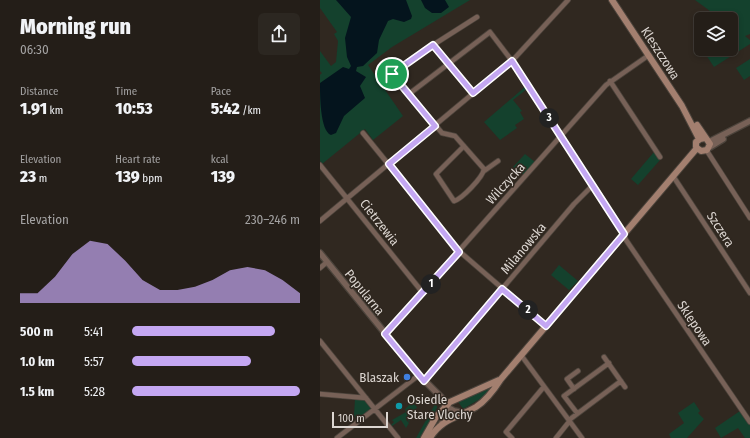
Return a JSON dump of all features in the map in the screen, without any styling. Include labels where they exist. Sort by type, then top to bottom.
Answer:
[{"type":"main road","name":"Kleszczowa","points":[[612,0],[690,119],[695,122],[704,145]]},
{"type":"main road","points":[[430,438],[442,423],[464,413],[484,400],[673,176],[704,145]]},
{"type":"main road","points":[[424,438],[436,417],[447,406],[501,379]]},
{"type":"street","points":[[320,221],[512,61],[568,0]]},
{"type":"street","points":[[477,17],[433,45],[392,74],[435,126],[444,134],[455,136],[484,169]]},
{"type":"street","name":"Sklepowa","points":[[448,64],[490,32],[512,61],[624,234],[750,422]]},
{"type":"street","points":[[433,45],[473,93]]},
{"type":"street","name":"Wilczycka","points":[[385,334],[610,81],[649,55]]},
{"type":"street","points":[[409,94],[448,64]]},
{"type":"street","points":[[610,81],[660,157]]},
{"type":"street","points":[[750,121],[729,136],[704,145],[750,218]]},
{"type":"street","points":[[363,133],[459,252],[546,326]]},
{"type":"street","points":[[464,146],[437,172],[436,175],[453,200],[457,200],[471,188],[484,169],[498,161]]},
{"type":"street","name":"Cietrzewia","points":[[320,165],[423,293]]},
{"type":"street","name":"Szczera","points":[[673,176],[750,293]]},
{"type":"street","name":"Milanowska","points":[[424,381],[593,185]]},
{"type":"street","name":"Popularna","points":[[320,253],[424,381],[447,406],[464,413]]},
{"type":"street","points":[[320,268],[327,262]]},
{"type":"street","points":[[320,342],[398,438]]},
{"type":"street","points":[[521,355],[582,438]]},
{"type":"street","points":[[604,357],[625,387]]},
{"type":"street","points":[[577,413],[564,396],[609,363]]},
{"type":"street","points":[[574,389],[567,379],[578,371]]},
{"type":"street","points":[[337,438],[419,375]]},
{"type":"street","points":[[556,438],[577,413],[621,381]]},
{"type":"street","points":[[512,438],[506,432],[542,390]]},
{"type":"street","points":[[320,394],[366,398]]},
{"type":"street","points":[[442,423],[447,416],[447,406]]},
{"type":"green space","points":[[320,0],[470,0],[392,47],[368,65],[403,116],[373,140],[365,129],[322,164],[320,161],[320,75],[322,73],[320,71],[320,51],[331,66],[336,62],[338,41],[334,34],[337,32],[320,8]]},
{"type":"green space","points":[[695,0],[750,0],[750,34],[745,36],[750,40],[750,44],[738,52],[738,12],[711,12]]},
{"type":"green space","points":[[707,56],[731,56],[714,67]]},
{"type":"green space","points":[[750,59],[750,76],[744,80],[736,68]]},
{"type":"green space","points":[[526,86],[527,89],[513,100],[522,111],[520,112],[524,119],[515,125],[517,128],[500,140],[484,122]]},
{"type":"green space","points":[[654,152],[660,160],[638,185],[631,179]]},
{"type":"green space","points":[[525,154],[535,162],[524,175],[513,167]]},
{"type":"green space","points":[[559,265],[578,281],[569,290],[551,275]]},
{"type":"green space","points":[[492,388],[480,399],[463,409],[457,400]]},
{"type":"green space","points":[[427,396],[437,406],[437,408],[420,438],[416,438],[434,406]]},
{"type":"green space","points":[[355,399],[365,400],[371,409],[357,420],[354,415]]},
{"type":"green space","points":[[412,402],[417,407],[415,411],[409,413],[413,415],[409,422],[407,419],[406,420],[409,423],[406,428],[401,420],[392,426],[391,425],[394,422],[392,420],[406,412],[405,409]]},
{"type":"green space","points":[[694,402],[700,411],[698,413],[704,419],[687,438],[671,438],[669,434],[684,423],[678,413]]},
{"type":"green space","points":[[740,411],[750,425],[750,438],[745,438],[738,428],[721,438],[715,428]]},
{"type":"water","points":[[336,0],[406,0],[412,16],[411,19],[404,22],[393,19],[388,21],[379,40],[377,53],[363,66],[357,67],[356,71],[366,77],[360,86],[365,98],[344,116],[336,133],[331,135],[327,132],[323,120],[320,83],[343,67],[349,69],[351,66],[347,57],[345,38],[351,17]]},
{"type":"water","points":[[421,0],[445,0],[449,7],[441,13],[432,13],[425,8]]},
{"type":"place","name":"Blaszak","points":[[407,377]]},
{"type":"place","name":"Osiedle Stare Vlochy","points":[[399,406]]},
{"type":"route","points":[[433,45],[473,93],[512,61],[624,234],[546,326],[502,289],[424,381],[385,334],[459,252],[389,164],[435,126],[392,74],[433,45]]}]
